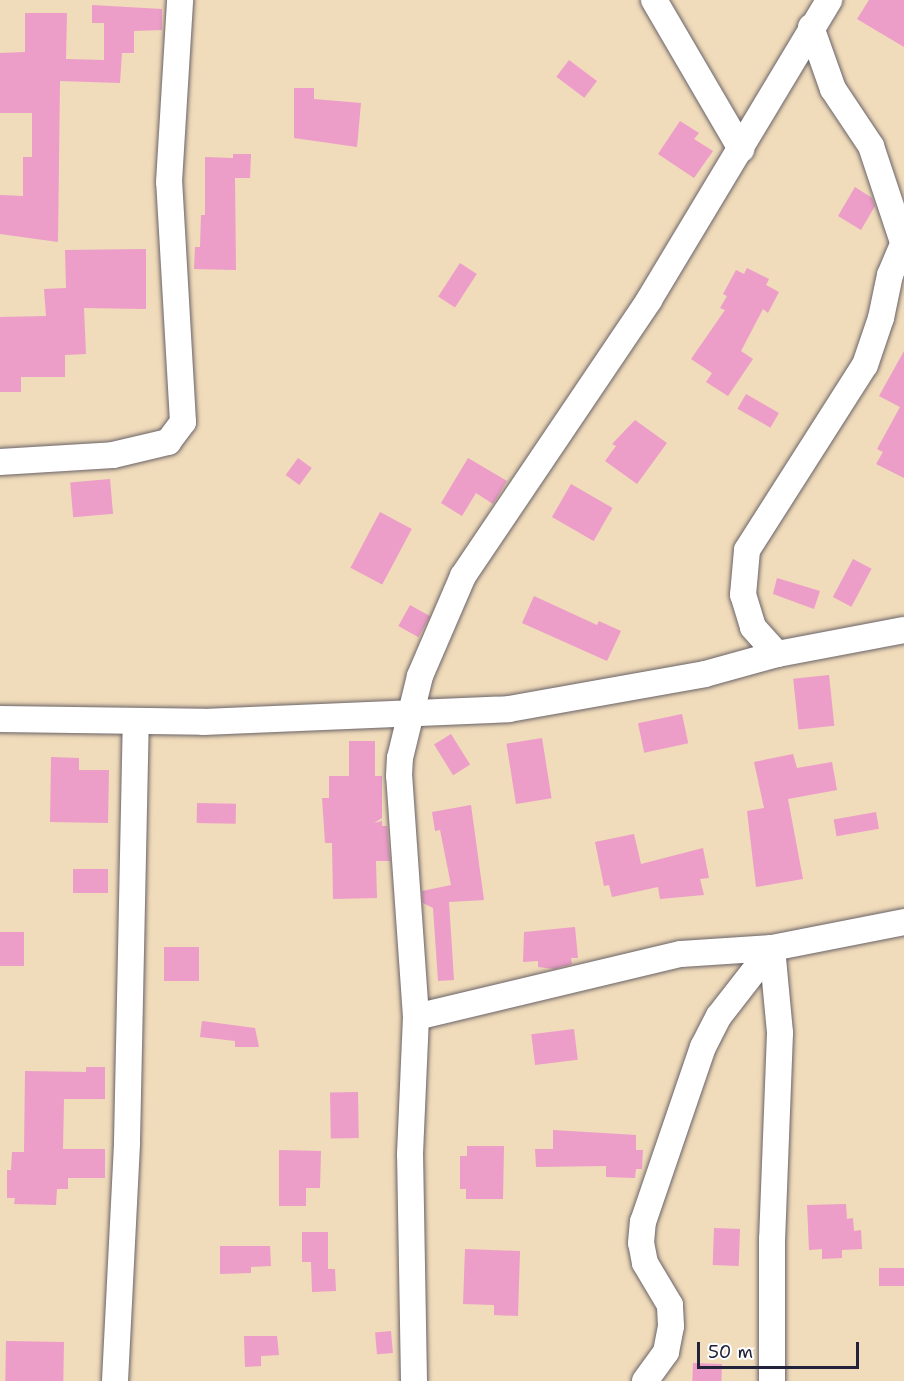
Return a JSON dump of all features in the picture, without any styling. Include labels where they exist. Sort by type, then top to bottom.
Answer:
[{"type":"street","points":[[0,462],[113,455],[168,442],[183,422],[170,182],[180,0]]},
{"type":"street","points":[[654,0],[741,149]]},
{"type":"street","points":[[414,1381],[410,1154],[416,1017],[399,776],[409,713],[420,676],[463,576],[643,309],[829,0]]},
{"type":"street","points":[[777,654],[753,627],[743,595],[747,550],[865,365],[881,318],[890,275],[904,245],[871,146],[833,89],[811,27]]},
{"type":"street","points":[[0,719],[135,721],[509,709],[705,674],[777,654],[904,630]]},
{"type":"street","points":[[115,1381],[127,1142],[135,721]]},
{"type":"street","points":[[416,1017],[681,954],[772,948],[904,922]]},
{"type":"street","points":[[645,1381],[666,1352],[671,1326],[670,1305],[645,1263],[641,1243],[643,1222],[703,1047],[719,1016],[772,948]]},
{"type":"street","points":[[772,948],[780,1034],[772,1239],[772,1381]]},
{"type":"building","points":[[869,0],[904,0],[904,47],[857,19]]},
{"type":"building","points":[[92,5],[162,9],[162,30],[134,31],[134,53],[122,53],[120,83],[60,81],[58,242],[0,234],[0,195],[23,196],[23,157],[32,157],[32,113],[0,113],[0,53],[25,52],[25,13],[67,13],[66,59],[104,60],[104,23],[92,23]]},
{"type":"building","points":[[569,60],[597,81],[584,98],[556,77]]},
{"type":"building","points":[[294,88],[314,88],[314,99],[361,103],[357,147],[294,138]]},
{"type":"building","points":[[680,121],[699,133],[694,139],[713,151],[694,178],[658,154]]},
{"type":"building","points":[[233,154],[251,154],[250,178],[235,178],[236,270],[194,269],[195,247],[200,247],[201,215],[205,215],[205,157],[233,158]]},
{"type":"building","points":[[855,187],[872,198],[875,206],[861,230],[838,216]]},
{"type":"building","points":[[146,249],[146,309],[84,308],[86,354],[65,355],[65,377],[21,377],[21,392],[0,392],[0,317],[46,316],[44,289],[66,288],[65,250]]},
{"type":"building","points":[[460,263],[477,274],[455,307],[438,297]]},
{"type":"building","points":[[747,268],[769,279],[766,285],[779,292],[768,313],[763,309],[741,351],[753,359],[728,396],[706,382],[712,373],[691,359],[725,310],[720,308],[727,296],[723,294],[736,270],[744,274]]},
{"type":"building","points":[[904,351],[904,478],[876,464],[883,452],[877,449],[900,407],[879,396]]},
{"type":"building","points":[[746,394],[779,413],[770,428],[738,409]]},
{"type":"building","points":[[635,420],[667,443],[637,484],[605,461],[616,446],[612,444]]},
{"type":"building","points":[[298,458],[312,468],[299,485],[286,475]]},
{"type":"building","points":[[468,458],[507,481],[493,504],[476,493],[462,516],[441,503]]},
{"type":"building","points":[[110,479],[113,514],[73,517],[70,482]]},
{"type":"building","points":[[571,484],[613,508],[594,541],[552,517]]},
{"type":"building","points":[[380,512],[412,529],[382,585],[350,568]]},
{"type":"building","points":[[853,559],[872,569],[851,607],[833,597]]},
{"type":"building","points":[[777,578],[820,591],[814,609],[773,594]]},
{"type":"building","points":[[534,596],[597,625],[599,621],[621,631],[607,661],[522,623]]},
{"type":"building","points":[[410,605],[430,616],[418,637],[398,626]]},
{"type":"building","points":[[829,675],[834,726],[799,729],[793,679]]},
{"type":"building","points":[[682,714],[688,743],[644,753],[638,723]]},
{"type":"building","points":[[451,734],[470,765],[453,775],[434,745]]},
{"type":"building","points":[[542,738],[552,798],[516,804],[506,744]]},
{"type":"building","points":[[349,741],[375,741],[375,776],[382,776],[382,818],[374,823],[382,821],[382,826],[387,826],[390,861],[376,861],[377,898],[333,899],[332,843],[325,843],[322,798],[329,798],[329,776],[349,776]]},
{"type":"building","points":[[793,754],[797,768],[832,762],[837,790],[788,799],[803,879],[756,887],[747,811],[764,808],[754,762]]},
{"type":"building","points":[[51,757],[79,758],[79,770],[109,770],[108,823],[50,822]]},
{"type":"building","points":[[197,803],[236,804],[236,824],[197,823]]},
{"type":"building","points":[[471,805],[484,900],[449,902],[454,980],[438,981],[433,908],[423,903],[422,891],[451,885],[440,830],[435,831],[432,812]]},
{"type":"building","points":[[876,812],[879,829],[837,836],[834,819]]},
{"type":"building","points":[[634,834],[641,864],[703,848],[709,878],[700,879],[704,895],[660,899],[658,887],[612,897],[609,885],[604,886],[595,842]]},
{"type":"building","points":[[73,869],[108,869],[108,893],[73,893]]},
{"type":"building","points":[[575,927],[578,958],[571,958],[572,964],[554,969],[538,967],[538,961],[523,962],[524,932]]},
{"type":"building","points":[[0,932],[24,932],[24,966],[0,966]]},
{"type":"building","points":[[164,947],[199,947],[199,981],[164,981]]},
{"type":"building","points":[[202,1021],[255,1028],[259,1047],[235,1047],[235,1041],[200,1037]]},
{"type":"building","points":[[574,1029],[578,1060],[535,1065],[531,1034]]},
{"type":"building","points":[[86,1067],[105,1067],[105,1099],[64,1099],[63,1149],[105,1149],[105,1178],[68,1178],[68,1189],[57,1189],[56,1205],[14,1204],[15,1198],[7,1198],[7,1170],[11,1170],[12,1152],[24,1152],[25,1071],[86,1072]]},
{"type":"building","points":[[330,1092],[358,1092],[359,1138],[331,1138]]},
{"type":"building","points":[[553,1130],[636,1135],[636,1150],[643,1150],[642,1169],[636,1169],[635,1178],[606,1177],[606,1166],[536,1167],[535,1149],[553,1149]]},
{"type":"building","points":[[467,1146],[504,1146],[503,1199],[466,1199],[466,1189],[460,1189],[460,1156],[467,1156]]},
{"type":"building","points":[[279,1150],[321,1151],[320,1188],[306,1188],[306,1206],[279,1206]]},
{"type":"building","points":[[846,1204],[847,1219],[853,1218],[854,1231],[861,1230],[862,1249],[842,1250],[842,1258],[822,1259],[822,1249],[809,1250],[807,1205]]},
{"type":"building","points":[[714,1228],[740,1229],[739,1266],[713,1265]]},
{"type":"building","points":[[302,1232],[328,1232],[328,1269],[335,1269],[336,1291],[312,1292],[311,1262],[302,1262]]},
{"type":"building","points":[[220,1246],[270,1246],[271,1266],[251,1267],[251,1273],[220,1274]]},
{"type":"building","points":[[465,1249],[520,1251],[518,1316],[494,1315],[494,1305],[463,1304]]},
{"type":"building","points":[[879,1268],[904,1268],[904,1286],[879,1286]]},
{"type":"building","points":[[391,1331],[393,1353],[377,1354],[375,1332]]},
{"type":"building","points":[[244,1336],[277,1336],[279,1355],[261,1356],[261,1366],[245,1367]]},
{"type":"building","points":[[6,1341],[64,1342],[63,1381],[5,1381]]},
{"type":"building","points":[[693,1363],[722,1364],[721,1381],[692,1381]]}]
